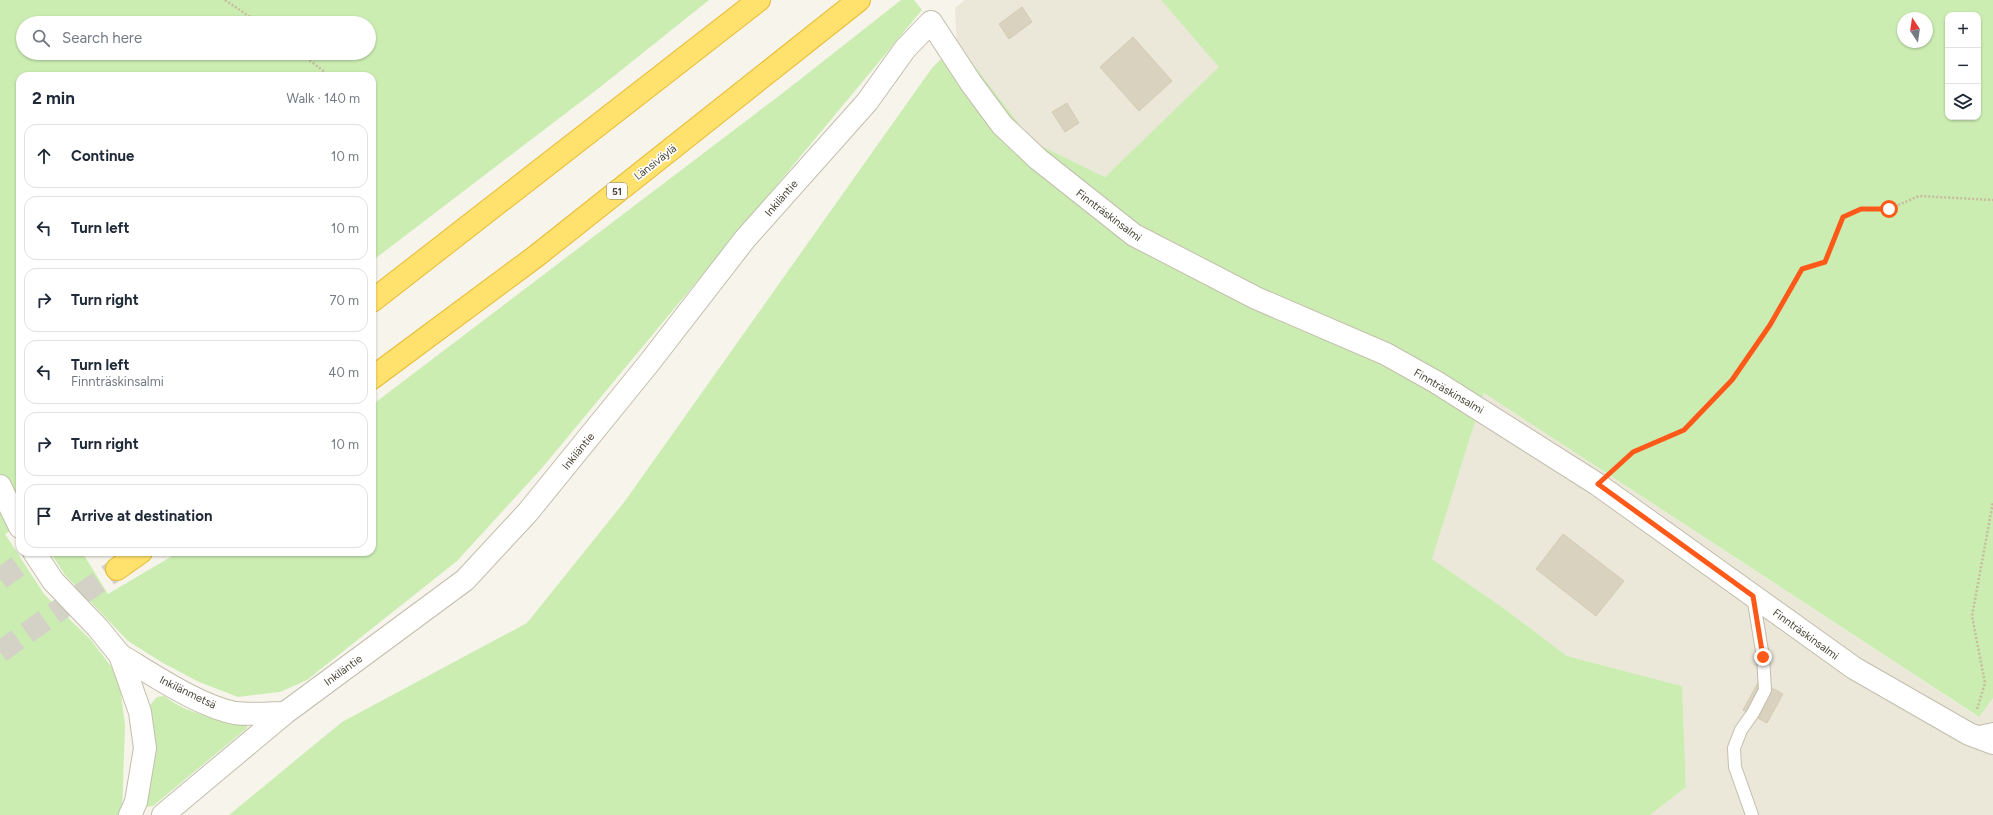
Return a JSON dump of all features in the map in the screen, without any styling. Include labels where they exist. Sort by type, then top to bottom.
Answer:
[{"type":"highway","points":[[376,298],[759,0]]},
{"type":"highway","name":"Länsiväylä","points":[[376,375],[535,257],[859,0]]},
{"type":"highway","points":[[117,570],[135,556]]},
{"type":"street","name":"Finnträskinsalmi","points":[[931,22],[971,83],[1002,125],[1038,160],[1134,235],[1256,298],[1386,354],[1489,414],[1598,484],[1854,668],[1969,734],[1993,743]]},
{"type":"street","name":"Inkiläntie","points":[[162,815],[285,713],[464,580],[528,512],[649,363],[745,239],[867,102],[905,49],[931,22]]},
{"type":"street","points":[[0,486],[16,519]]},
{"type":"street","name":"Inkilänmetsä","points":[[37,556],[53,581],[98,628],[120,655],[163,681],[201,700],[235,712],[285,713]]},
{"type":"street","name":"Inkilänmetsä","points":[[120,655],[140,712],[145,748],[136,802],[130,815]]},
{"type":"lane","points":[[1752,815],[1735,767],[1734,748],[1741,730],[1753,713],[1764,690],[1763,657],[1753,596]]},
{"type":"lane","points":[[1969,734],[1993,729]]},
{"type":"path","points":[[225,0],[249,16]]},
{"type":"path","points":[[309,60],[325,72]]},
{"type":"path","points":[[1598,484],[1633,452],[1684,430],[1732,380],[1770,325],[1802,269],[1825,262],[1843,217],[1861,209],[1889,209],[1919,196],[1993,200]]},
{"type":"path","points":[[1969,734],[1985,683],[1972,616],[1993,502]]},
{"type":"shaded area","points":[[965,0],[1161,0],[1220,67],[1105,177],[1033,142],[957,43],[955,8]]},
{"type":"shaded area","points":[[1484,393],[1978,717],[1993,698],[1993,815],[1650,815],[1686,787],[1682,686],[1567,656],[1502,607],[1432,559]]},
{"type":"green space","points":[[0,0],[709,0],[599,88],[376,258],[376,72],[16,72],[16,527],[5,534],[16,551],[16,556],[19,556],[44,594],[91,640],[119,677],[125,726],[122,812],[120,815],[0,815]]},
{"type":"green space","points":[[901,0],[914,0],[922,10],[542,468],[457,561],[307,680],[280,692],[238,697],[199,682],[163,663],[128,641],[65,575],[53,556],[84,556],[108,594],[172,556],[376,556],[376,402],[788,89]]},
{"type":"green space","points":[[1161,0],[1993,0],[1993,698],[1979,717],[1484,393],[1432,559],[1502,607],[1567,656],[1682,686],[1686,787],[1650,815],[229,815],[342,722],[527,623],[625,501],[932,68],[957,43],[1033,142],[1105,177],[1219,67]]},
{"type":"green space","points":[[164,696],[184,708],[203,715],[247,720],[247,728],[153,806],[145,807],[153,738],[150,705],[157,697]]},
{"type":"building","points":[[1022,7],[1032,22],[1009,39],[999,24]]},
{"type":"building","points":[[1133,37],[1172,81],[1139,111],[1100,67]]},
{"type":"building","points":[[1067,103],[1079,123],[1065,132],[1052,112]]},
{"type":"building","points":[[1563,534],[1624,581],[1596,616],[1536,569]]},
{"type":"building","points":[[1759,681],[1783,694],[1767,723],[1743,710]]},
{"type":"tunnel","points":[[0,579],[32,556]]},
{"type":"tunnel","points":[[0,652],[117,569]]},
{"type":"route","points":[[1763,657],[1753,596],[1598,484],[1633,452],[1684,430],[1732,380],[1770,325],[1802,269],[1825,262],[1843,217],[1861,209],[1889,209]]}]
